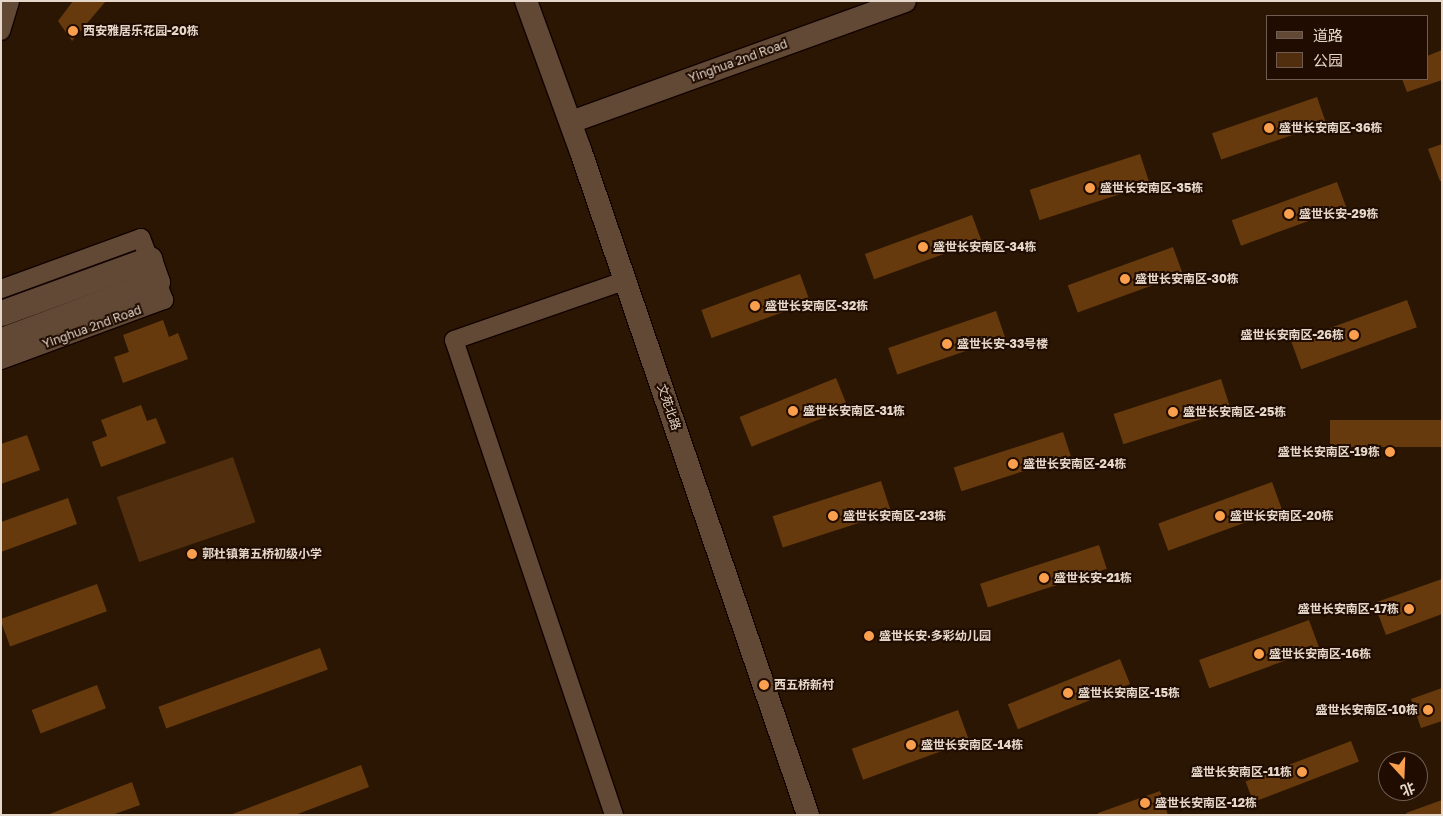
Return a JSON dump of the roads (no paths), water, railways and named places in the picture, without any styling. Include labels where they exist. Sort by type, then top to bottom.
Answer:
[{"type":"main road","points":[[1,313],[153,270]]},
{"type":"main road","name":"Yinghua 2nd Road","points":[[1,340],[153,270]]},
{"type":"street","points":[[1,31],[10,1]]},
{"type":"street","name":"文苑北路","points":[[526,1],[575,113],[821,815]]},
{"type":"street","name":"文苑北路","points":[[540,1],[626,280],[808,815]]},
{"type":"street","name":"Yinghua 2nd Road","points":[[575,113],[862,1]]},
{"type":"street","name":"Yinghua 2nd Road","points":[[575,113],[905,1]]},
{"type":"street","name":"Yinghua 2nd Road","points":[[1,289],[141,238],[164,300],[1,360]]},
{"type":"street","points":[[614,815],[454,340],[626,280]]},
{"type":"place","name":"西安雅居乐花园-20栋","points":[[73,31]]},
{"type":"place","name":"盛世长安南区-36栋","points":[[1269,128]]},
{"type":"place","name":"盛世长安南区-35栋","points":[[1090,188]]},
{"type":"place","name":"盛世长安-29栋","points":[[1289,214]]},
{"type":"place","name":"盛世长安南区-34栋","points":[[923,247]]},
{"type":"place","name":"盛世长安南区-30栋","points":[[1125,279]]},
{"type":"place","name":"盛世长安南区-32栋","points":[[755,306]]},
{"type":"place","name":"盛世长安南区-26栋","points":[[1354,335]]},
{"type":"place","name":"盛世长安-33号楼","points":[[947,344]]},
{"type":"place","name":"盛世长安南区-31栋","points":[[793,411]]},
{"type":"place","name":"盛世长安南区-25栋","points":[[1173,412]]},
{"type":"place","name":"盛世长安南区-19栋","points":[[1390,452]]},
{"type":"place","name":"盛世长安南区-24栋","points":[[1013,464]]},
{"type":"place","name":"盛世长安南区-23栋","points":[[833,516]]},
{"type":"place","name":"盛世长安南区-20栋","points":[[1220,516]]},
{"type":"place","name":"郭杜镇第五桥初级小学","points":[[192,554]]},
{"type":"place","name":"盛世长安-21栋","points":[[1044,578]]},
{"type":"place","name":"盛世长安南区-17栋","points":[[1409,609]]},
{"type":"place","name":"盛世长安·多彩幼儿园","points":[[869,636]]},
{"type":"place","name":"盛世长安南区-16栋","points":[[1259,654]]},
{"type":"place","name":"西五桥新村","points":[[764,685]]},
{"type":"place","name":"盛世长安南区-15栋","points":[[1068,693]]},
{"type":"place","name":"盛世长安南区-10栋","points":[[1428,710]]},
{"type":"place","name":"盛世长安南区-14栋","points":[[911,745]]},
{"type":"place","name":"盛世长安南区-11栋","points":[[1302,772]]},
{"type":"place","name":"盛世长安南区-12栋","points":[[1145,803]]}]
